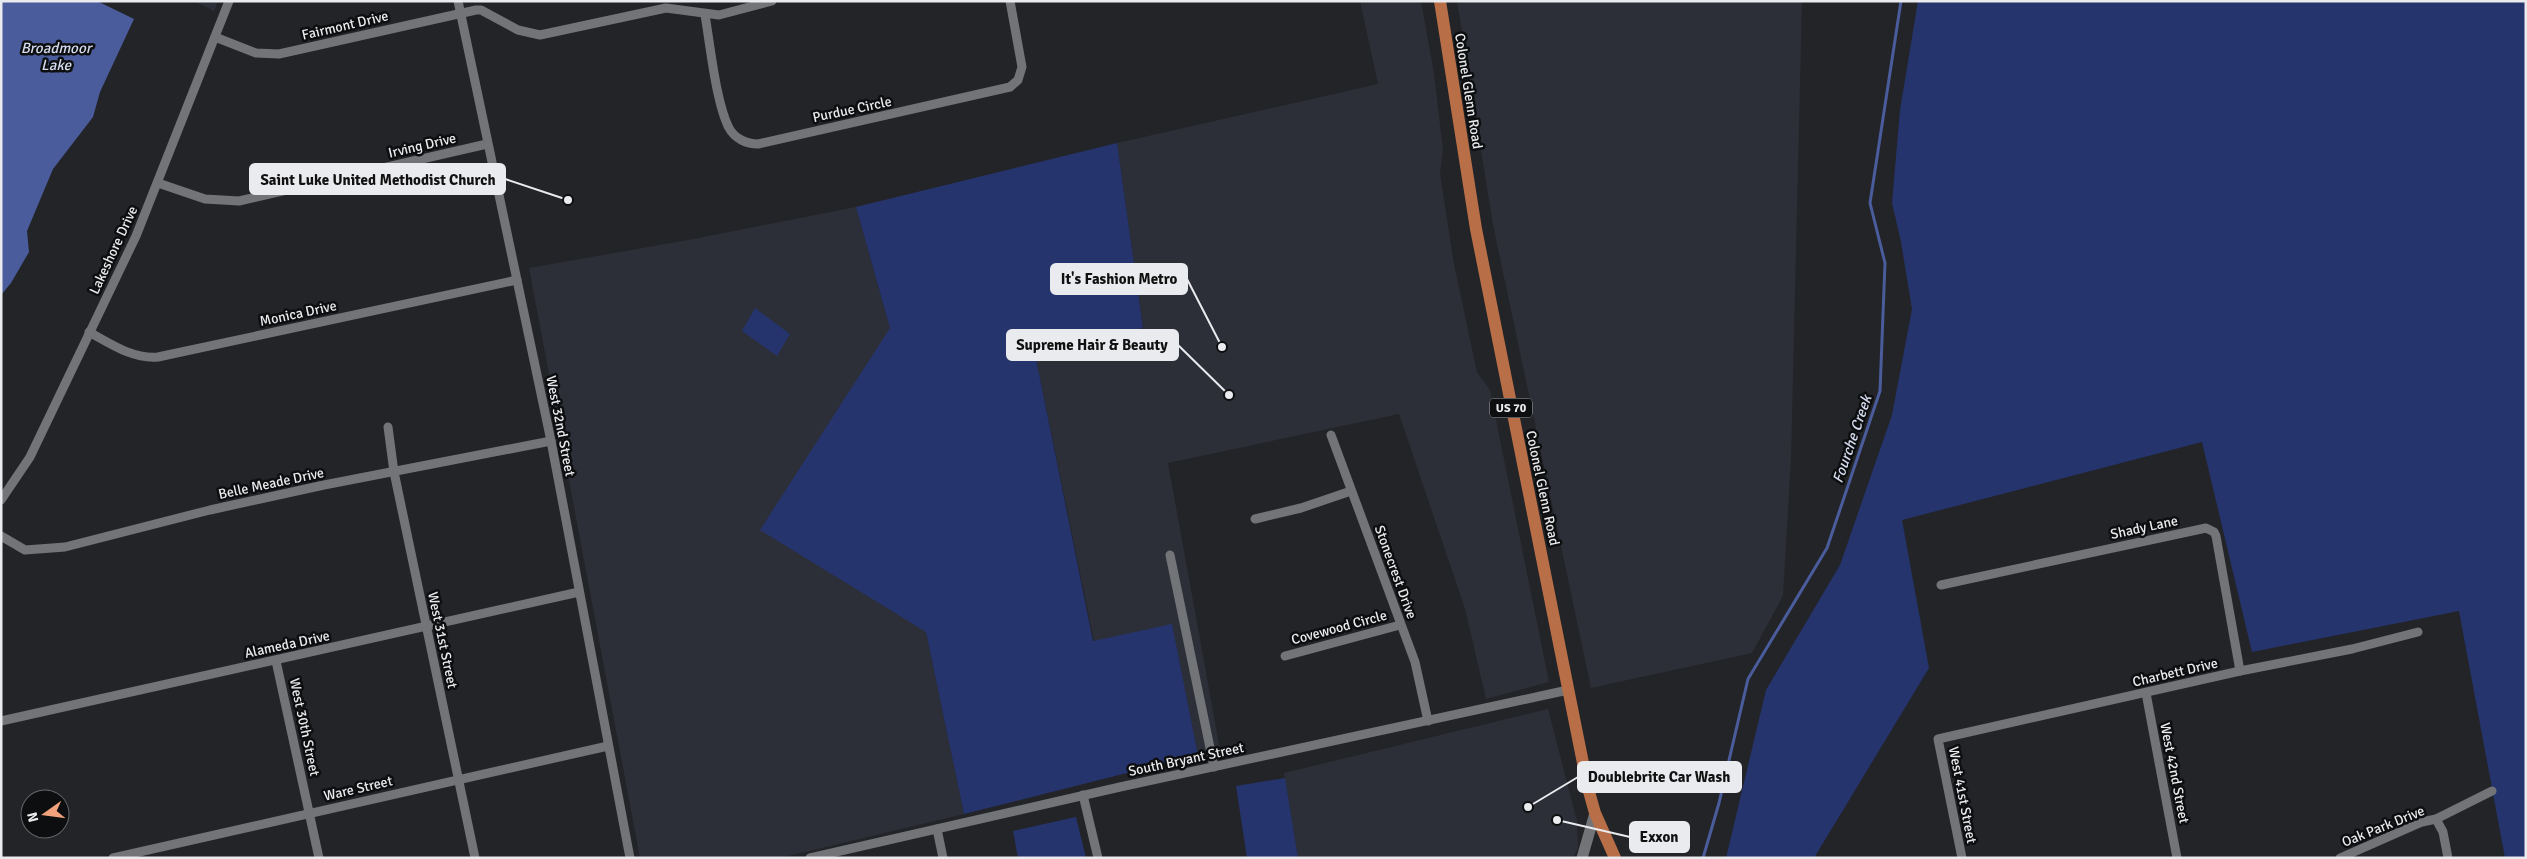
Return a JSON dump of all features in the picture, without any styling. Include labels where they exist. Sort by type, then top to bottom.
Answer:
[{"type":"main road","name":"Colonel Glenn Road","points":[[1440,1],[1476,229],[1588,788],[1595,812],[1615,858]]},
{"type":"main road","points":[[1582,858],[1595,812]]},
{"type":"street","name":"Lakeshore Drive","points":[[1,500],[30,457],[120,271],[158,182],[229,1]]},
{"type":"street","name":"West 32nd Street","points":[[458,1],[550,441],[630,858]]},
{"type":"street","name":"Fairmont Drive","points":[[215,37],[249,50],[279,54],[460,13],[481,10],[518,30],[540,35],[664,5],[705,15],[719,15],[772,1]]},
{"type":"street","name":"Purdue Circle","points":[[705,15],[721,102],[729,129],[740,139],[758,144],[1010,87],[1018,80],[1022,67],[1010,1]]},
{"type":"street","name":"Irving Drive","points":[[158,182],[205,199],[239,201],[487,144]]},
{"type":"street","name":"Monica Drive","points":[[89,332],[122,351],[145,357],[158,357],[517,280]]},
{"type":"street","name":"West 31st Street","points":[[388,427],[394,472],[475,858]]},
{"type":"street","name":"Stonecrest Drive","points":[[1331,435],[1415,662],[1428,721]]},
{"type":"street","name":"Belle Meade Drive","points":[[1,536],[25,550],[65,547],[210,510],[550,441]]},
{"type":"street","points":[[1255,520],[1301,508],[1351,491]]},
{"type":"street","name":"Shady Lane","points":[[1941,585],[2206,528],[2214,532],[2216,536],[2240,671]]},
{"type":"street","points":[[1170,555],[1214,766]]},
{"type":"street","name":"Alameda Drive","points":[[1,721],[579,592]]},
{"type":"street","name":"Covewood Circle","points":[[1285,656],[1400,624]]},
{"type":"street","name":"Charbett Drive","points":[[1938,738],[2240,671],[2352,649],[2418,632]]},
{"type":"street","name":"West 30th Street","points":[[276,661],[319,858]]},
{"type":"street","name":"South Bryant Street","points":[[810,858],[1083,795],[1568,690]]},
{"type":"street","name":"West 42nd Street","points":[[2146,693],[2177,858]]},
{"type":"street","name":"West 41st Street","points":[[1938,738],[1962,858]]},
{"type":"street","name":"Ware Street","points":[[113,858],[608,746]]},
{"type":"street","name":"Oak Park Drive","points":[[2340,858],[2422,822],[2436,819],[2492,791]]},
{"type":"street","points":[[1083,795],[1098,858]]},
{"type":"street","points":[[2436,819],[2443,832],[2448,858]]},
{"type":"street","points":[[937,829],[943,858]]},
{"type":"shaded area","points":[[194,1],[218,1],[214,11]]},
{"type":"shaded area","points":[[1360,1],[1421,1],[1434,73],[1443,150],[1440,173],[1454,264],[1477,372],[1490,390],[1549,682],[1486,699],[1465,609],[1399,414],[1168,463],[1221,755],[1198,755],[1172,625],[1094,641],[1034,349],[1143,328],[1117,143],[1378,84]]},
{"type":"shaded area","points":[[1457,1],[1802,1],[1791,460],[1783,596],[1752,653],[1591,688],[1493,225]]},
{"type":"shaded area","points":[[1918,1],[2526,1],[2526,858],[2505,858],[2459,611],[2252,652],[2202,442],[1902,520],[1929,668],[1814,858],[1726,858],[1766,690],[1840,565],[1892,415],[1912,309],[1901,242],[1892,203],[1900,110]]},
{"type":"shaded area","points":[[1117,143],[1143,328],[1034,349],[1093,641],[1172,624],[1198,755],[964,814],[926,632],[760,530],[890,328],[856,207]]},
{"type":"shaded area","points":[[856,207],[890,328],[926,632],[964,814],[780,858],[640,858],[529,268],[688,240]]},
{"type":"shaded area","points":[[755,308],[790,334],[777,356],[742,331]]},
{"type":"shaded area","points":[[1548,709],[1577,821],[1578,848],[1573,858],[1298,858],[1284,773]]},
{"type":"shaded area","points":[[1285,778],[1298,858],[1247,858],[1236,786]]},
{"type":"shaded area","points":[[1076,817],[1086,858],[1018,858],[1013,831]]},
{"type":"water","name":"Broadmoor Lake","points":[[1,1],[97,1],[134,19],[100,92],[93,117],[53,169],[27,231],[29,252],[11,283],[1,295]]},
{"type":"waterway","name":"Fourche Creek","points":[[1703,858],[1719,803],[1748,679],[1827,548],[1880,391],[1885,263],[1870,203],[1901,1]]},
{"type":"place","name":"Saint Luke United Methodist Church","points":[[568,200]]},
{"type":"place","name":"It's Fashion Metro","points":[[1222,347]]},
{"type":"place","name":"Supreme Hair & Beauty","points":[[1229,395]]},
{"type":"place","name":"Doublebrite Car Wash","points":[[1528,807]]},
{"type":"place","name":"Exxon","points":[[1557,820]]}]
